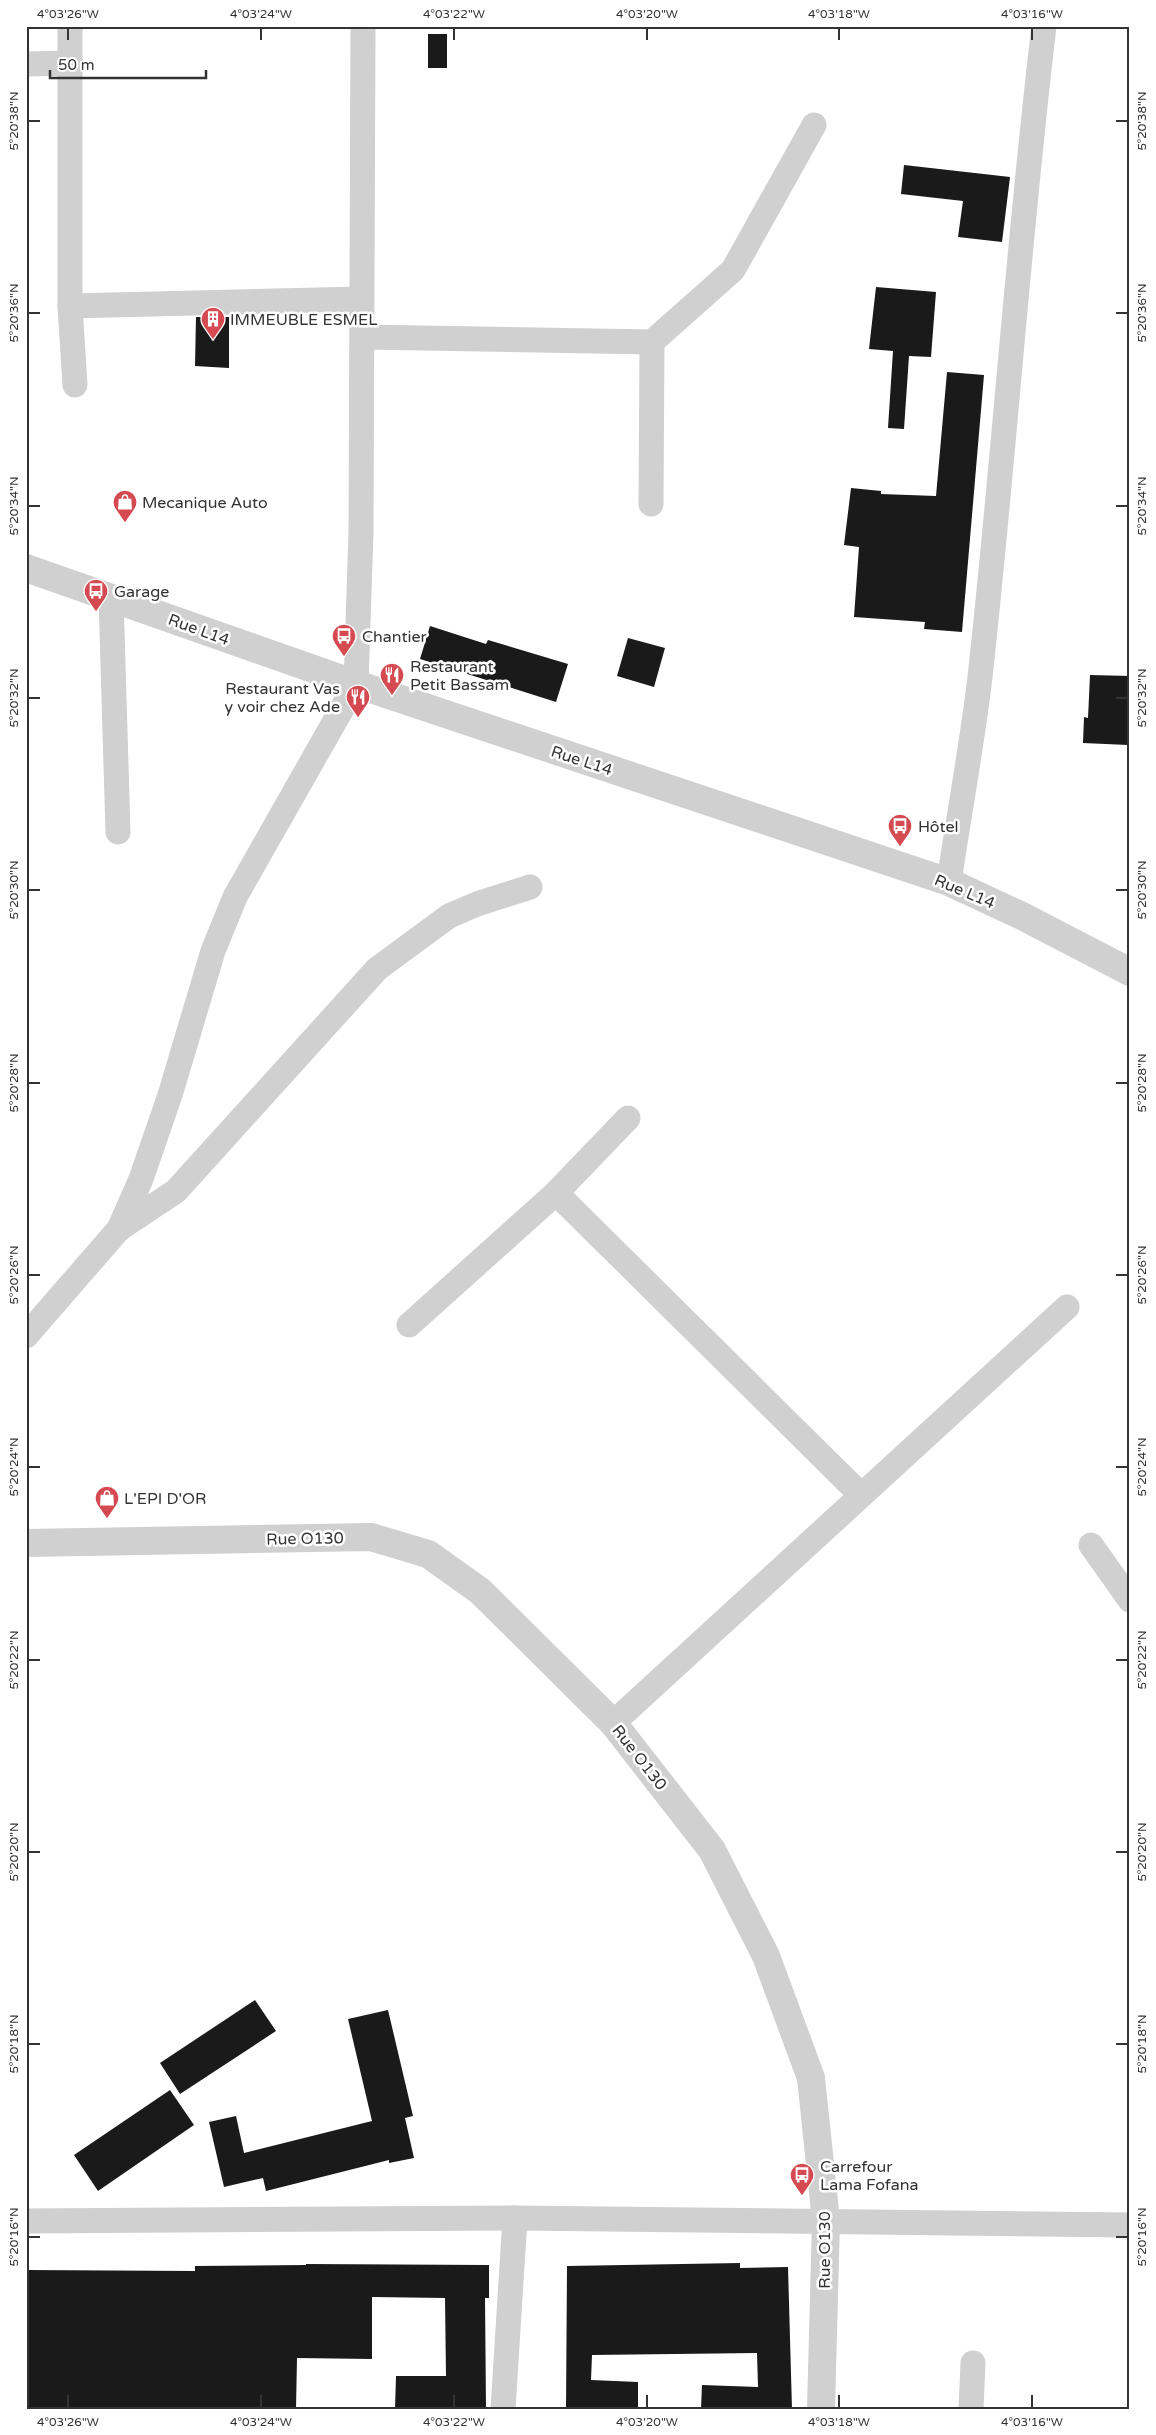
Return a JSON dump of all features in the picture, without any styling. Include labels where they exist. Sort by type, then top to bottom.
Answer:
[{"type":"street","points":[[70,26],[70,306],[75,385]]},
{"type":"street","points":[[119,1228],[141,1179],[170,1095],[213,951],[235,897],[356,684],[361,532],[363,337],[360,299],[363,26]]},
{"type":"street","points":[[949,882],[979,679],[1007,412],[1030,142],[1044,26]]},
{"type":"street","points":[[26,64],[71,63]]},
{"type":"street","points":[[363,337],[652,342],[733,270],[814,125]]},
{"type":"street","points":[[70,306],[360,299]]},
{"type":"street","points":[[651,504],[652,342]]},
{"type":"street","name":"Rue L14","points":[[26,568],[356,684],[949,882],[1022,916],[1130,972]]},
{"type":"street","points":[[111,597],[118,832]]},
{"type":"street","points":[[26,1336],[119,1228],[176,1191],[377,969],[450,916],[476,904],[530,888]]},
{"type":"street","points":[[409,1326],[556,1193],[628,1118]]},
{"type":"street","points":[[556,1193],[861,1495]]},
{"type":"street","points":[[613,1723],[1067,1307]]},
{"type":"street","name":"Rue O130","points":[[26,1543],[371,1537],[428,1554],[480,1591],[613,1723],[712,1850],[766,1956],[811,2078],[826,2221],[821,2409]]},
{"type":"street","points":[[1091,1545],[1130,1600]]},
{"type":"street","points":[[503,2409],[515,2218]]},
{"type":"street","points":[[26,2221],[515,2218],[1130,2225]]},
{"type":"street","points":[[971,2409],[973,2363]]},
{"type":"building","points":[[428,34],[447,34],[447,68],[428,68]]},
{"type":"building","points":[[904,165],[1010,177],[1002,242],[958,237],[963,201],[901,194]]},
{"type":"building","points":[[876,287],[936,292],[931,357],[909,356],[904,429],[888,428],[893,351],[869,349]]},
{"type":"building","name":"IMMEUBLE ESMEL","points":[[196,317],[229,317],[229,368],[195,366]]},
{"type":"building","points":[[947,372],[984,375],[962,632],[924,629],[925,622],[854,617],[859,547],[844,545],[851,488],[881,491],[881,494],[936,496]]},
{"type":"building","points":[[430,626],[486,644],[488,640],[568,664],[556,702],[420,659]]},
{"type":"building","points":[[628,638],[665,648],[654,687],[617,676]]},
{"type":"building","points":[[1090,675],[1130,676],[1128,745],[1083,743],[1084,717],[1088,718]]},
{"type":"building","points":[[255,2000],[276,2031],[180,2094],[160,2063]]},
{"type":"building","points":[[388,2010],[413,2116],[405,2118],[414,2158],[389,2163],[389,2160],[266,2191],[263,2178],[224,2187],[209,2122],[236,2116],[244,2153],[372,2121],[348,2019]]},
{"type":"building","points":[[170,2090],[194,2125],[98,2191],[74,2155]]},
{"type":"building","points":[[740,2263],[740,2268],[788,2267],[792,2409],[701,2409],[702,2385],[758,2387],[757,2353],[592,2355],[591,2380],[638,2382],[638,2409],[566,2409],[567,2266]]},
{"type":"building","points":[[306,2264],[489,2265],[489,2298],[485,2298],[486,2409],[395,2409],[396,2376],[446,2376],[445,2298],[372,2297],[372,2359],[297,2358],[296,2409],[26,2409],[26,2270],[195,2271],[195,2266]]},
{"type":"place","name":"IMMEUBLE ESMEL","points":[[213,340]]},
{"type":"place","name":"Mecanique Auto","points":[[125,523]]},
{"type":"place","name":"Garage","points":[[96,612]]},
{"type":"place","name":"Chantier","points":[[344,657]]},
{"type":"place","name":"Restaurant Petit Bassam","points":[[392,696]]},
{"type":"place","name":"Restaurant Vas y voir chez Ade","points":[[358,718]]},
{"type":"place","name":"Hôtel","points":[[900,847]]},
{"type":"place","name":"L'EPI D'OR","points":[[107,1519]]},
{"type":"place","name":"Carrefour Lama Fofana","points":[[802,2196]]}]
